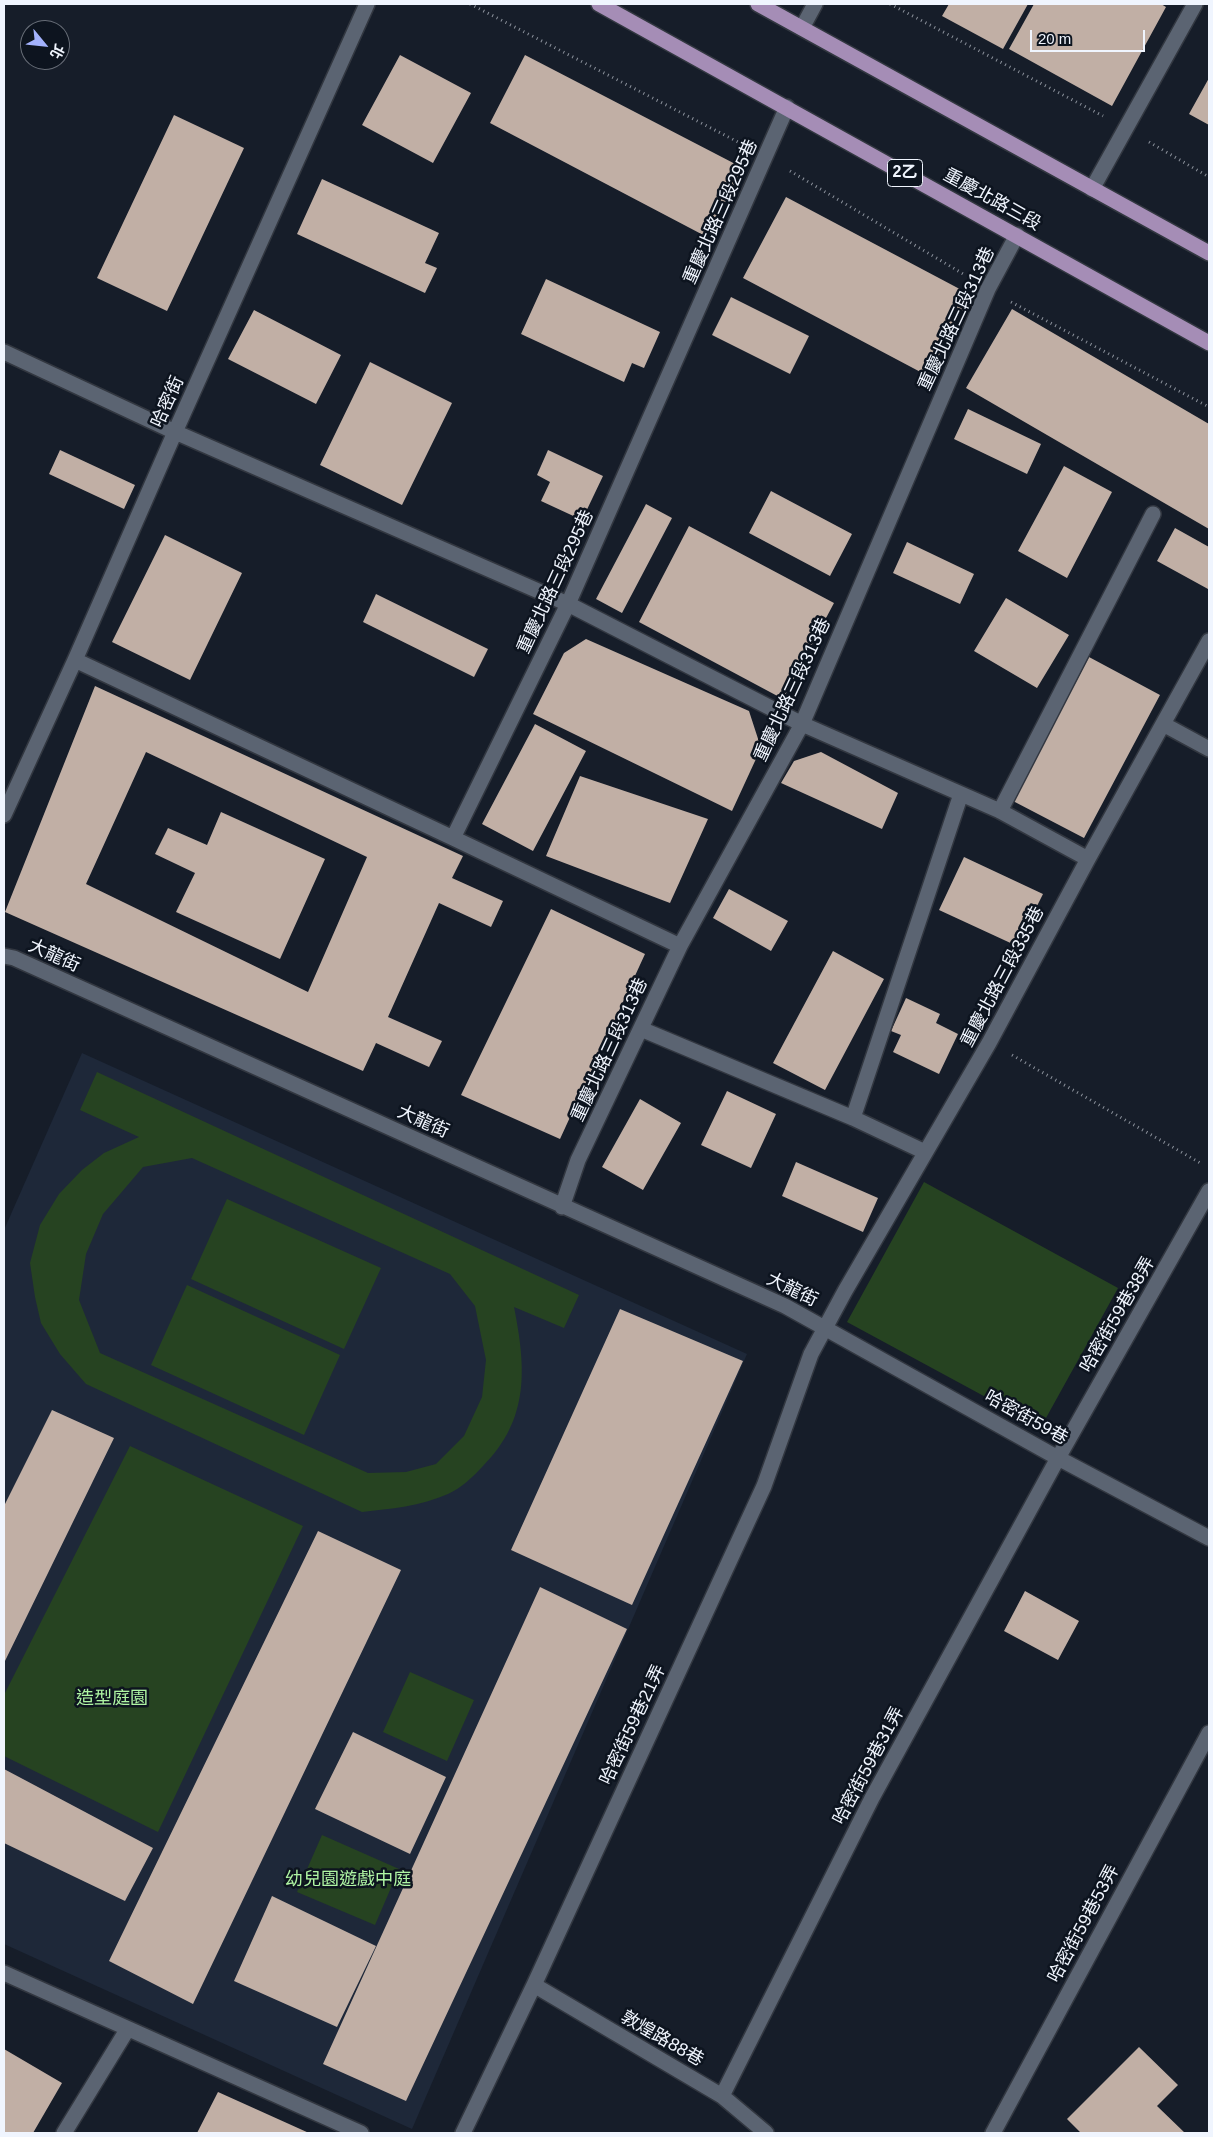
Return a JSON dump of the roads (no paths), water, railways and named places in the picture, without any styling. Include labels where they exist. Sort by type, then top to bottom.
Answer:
[{"type":"main road","name":"重慶北路三段","points":[[599,4],[1209,343]]},
{"type":"main road","points":[[758,4],[1209,253]]},
{"type":"street","name":"哈密街","points":[[4,815],[368,4]]},
{"type":"street","points":[[802,28],[815,4]]},
{"type":"street","points":[[1092,189],[1124,128],[1195,4]]},
{"type":"street","name":"重慶北路三段295巷","points":[[453,838],[568,604],[787,107]]},
{"type":"street","name":"重慶北路三段313巷","points":[[562,1207],[578,1160],[680,946],[802,724],[988,289],[1017,235]]},
{"type":"street","points":[[4,352],[175,432],[568,604],[802,724],[1000,811],[1088,859]]},
{"type":"street","points":[[1000,811],[1153,514]]},
{"type":"street","name":"重慶北路三段335巷","points":[[826,1327],[844,1291],[989,1043],[1209,641]]},
{"type":"street","points":[[75,660],[680,946]]},
{"type":"street","points":[[1163,724],[1209,749]]},
{"type":"street","points":[[853,1118],[961,794]]},
{"type":"street","name":"大龍街","points":[[4,956],[23,962],[562,1207],[785,1306],[826,1327]]},
{"type":"street","points":[[641,1029],[853,1118],[925,1152]]},
{"type":"street","name":"哈密街59巷38弄","points":[[1058,1458],[1209,1191]]},
{"type":"street","name":"哈密街59巷","points":[[826,1327],[1058,1458],[1209,1538]]},
{"type":"street","name":"哈密街59巷21弄","points":[[463,2133],[534,1985],[764,1486],[811,1354],[826,1327]]},
{"type":"street","name":"哈密街59巷31弄","points":[[722,2096],[872,1798],[1058,1458]]},
{"type":"street","name":"哈密街59巷53弄","points":[[993,2133],[1209,1733]]},
{"type":"street","points":[[4,1973],[127,2030],[361,2133]]},
{"type":"street","name":"敦煌路88巷","points":[[534,1985],[722,2096],[766,2133]]},
{"type":"street","points":[[64,2133],[127,2030]]},
{"type":"park label","name":"造型庭園","points":[[112,1699]]},
{"type":"park label","name":"幼兒園遊戲中庭","points":[[348,1880]]}]
